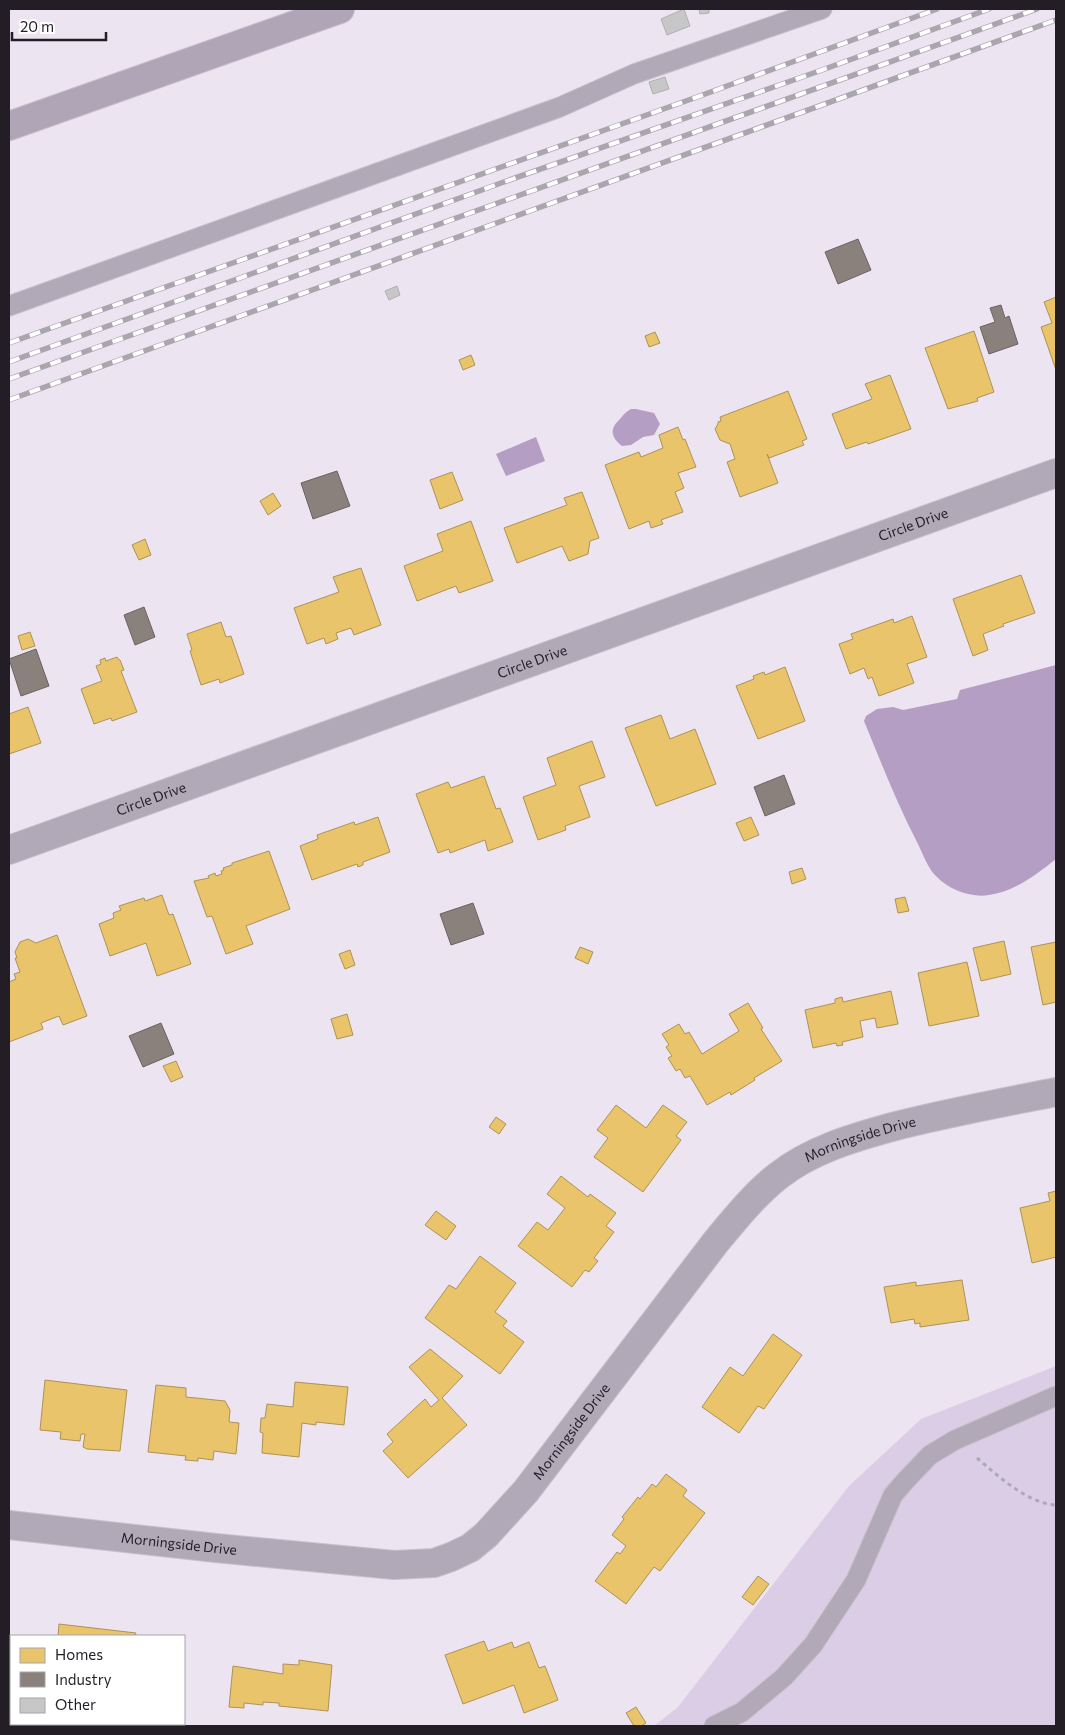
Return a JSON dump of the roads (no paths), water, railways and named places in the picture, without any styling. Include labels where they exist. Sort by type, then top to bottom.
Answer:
[{"type":"highway","points":[[9,126],[340,9]]},
{"type":"street","name":"Circle Drive","points":[[9,850],[1056,473]]},
{"type":"street","name":"Morningside Drive","points":[[9,1525],[394,1565],[434,1563],[451,1557],[470,1548],[486,1534],[526,1491],[715,1243],[742,1212],[777,1177],[810,1155],[872,1133],[931,1117],[1056,1092]]},
{"type":"lane","points":[[9,306],[560,107],[634,74],[822,9]]},
{"type":"lane","points":[[714,1726],[742,1712],[784,1677],[813,1645],[856,1580],[893,1495],[930,1455],[955,1440],[1056,1396]]},
{"type":"railway","points":[[9,343],[697,97],[937,9]]},
{"type":"railway","points":[[9,362],[501,183],[989,9]]},
{"type":"railway","points":[[9,379],[1037,9]]},
{"type":"railway","points":[[9,400],[1056,20]]}]
